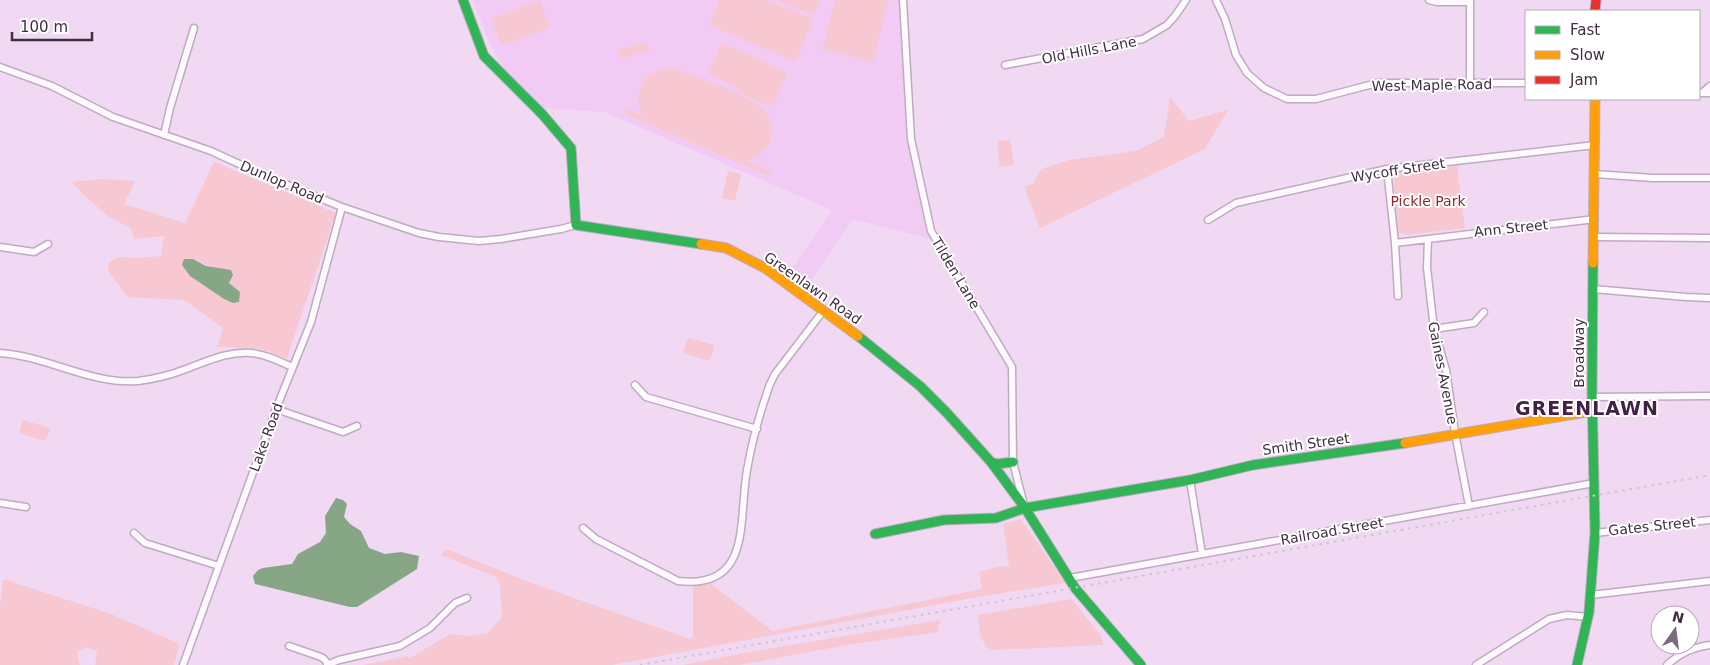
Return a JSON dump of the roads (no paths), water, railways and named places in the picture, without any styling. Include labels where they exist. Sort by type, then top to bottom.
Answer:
[{"type":"main road","points":[[462,0],[484,56],[542,114],[570,148],[576,224]]},
{"type":"main road","name":"Broadway","points":[[1577,665],[1591,595],[1595,532],[1592,411],[1595,237],[1594,100]]},
{"type":"main road","name":"Greenlawn Road","points":[[576,224],[726,248],[765,268],[891,361],[947,413],[991,462],[1025,508],[1075,588],[1141,665]]},
{"type":"main road","name":"Smith Street","points":[[874,534],[944,520],[996,518],[1025,508],[1190,480],[1232,469],[1361,450],[1592,411]]},
{"type":"main road","points":[[991,462],[998,464],[1013,462]]},
{"type":"street","name":"Tilden Lane","points":[[903,0],[911,139],[931,231],[1012,367],[1013,462],[1025,508]]},
{"type":"street","name":"Old Hills Lane","points":[[1006,65],[1143,39],[1167,25],[1176,16],[1186,0]]},
{"type":"street","name":"West Maple Road","points":[[1216,0],[1219,4],[1231,43],[1247,74],[1264,88],[1287,98],[1316,99],[1376,83],[1525,83]]},
{"type":"street","points":[[1429,0],[1437,2],[1470,1],[1470,83]]},
{"type":"street","points":[[164,135],[170,108],[194,28]]},
{"type":"street","name":"Dunlop Road","points":[[0,67],[52,86],[113,117],[211,151],[263,175],[342,207],[418,233],[466,240],[501,239],[562,229],[576,224]]},
{"type":"street","points":[[1700,93],[1710,86]]},
{"type":"street","points":[[1700,93],[1710,93]]},
{"type":"street","name":"Wycoff Street","points":[[1208,220],[1236,203],[1388,169],[1595,145]]},
{"type":"street","points":[[1388,169],[1398,296]]},
{"type":"street","points":[[1594,174],[1653,178],[1710,178]]},
{"type":"street","name":"Lake Road","points":[[183,665],[292,367],[311,322],[342,207]]},
{"type":"street","name":"Ann Street","points":[[1395,243],[1595,219]]},
{"type":"street","points":[[1595,237],[1710,238]]},
{"type":"street","name":"Gaines Avenue","points":[[1428,239],[1427,268],[1434,330],[1446,370],[1455,433],[1469,506]]},
{"type":"street","points":[[0,248],[34,252],[48,244]]},
{"type":"street","points":[[1593,289],[1710,298]]},
{"type":"street","points":[[583,528],[596,539],[678,581],[705,581],[719,575],[729,566],[738,548],[746,471],[766,396],[775,374],[824,310]]},
{"type":"street","points":[[1434,330],[1474,323],[1484,312]]},
{"type":"street","points":[[0,353],[34,359],[100,378],[122,381],[139,381],[160,377],[214,358],[232,354],[252,353],[270,357],[292,367]]},
{"type":"street","points":[[635,385],[646,398],[757,429]]},
{"type":"street","points":[[1592,397],[1710,396]]},
{"type":"street","points":[[276,410],[344,432],[357,426]]},
{"type":"street","points":[[1190,480],[1202,554]]},
{"type":"street","name":"Railroad Street","points":[[1070,578],[1594,483]]},
{"type":"street","points":[[0,503],[26,507]]},
{"type":"street","name":"Gates Street","points":[[1595,532],[1710,520]]},
{"type":"street","points":[[134,532],[145,543],[219,566]]},
{"type":"street","points":[[1591,595],[1710,581]]},
{"type":"street","points":[[289,646],[324,659],[327,665],[339,660],[400,646],[430,628],[456,603],[467,598]]},
{"type":"street","points":[[1476,665],[1549,619],[1567,616],[1588,617]]},
{"type":"street","points":[[1668,665],[1676,656],[1691,648],[1710,645]]},
{"type":"railway","points":[[640,665],[1710,475]]},
{"type":"district","name":"GREENLAWN","points":[[1587,408]]},
{"type":"park label","name":"Pickle Park","points":[[1428,201]]}]
